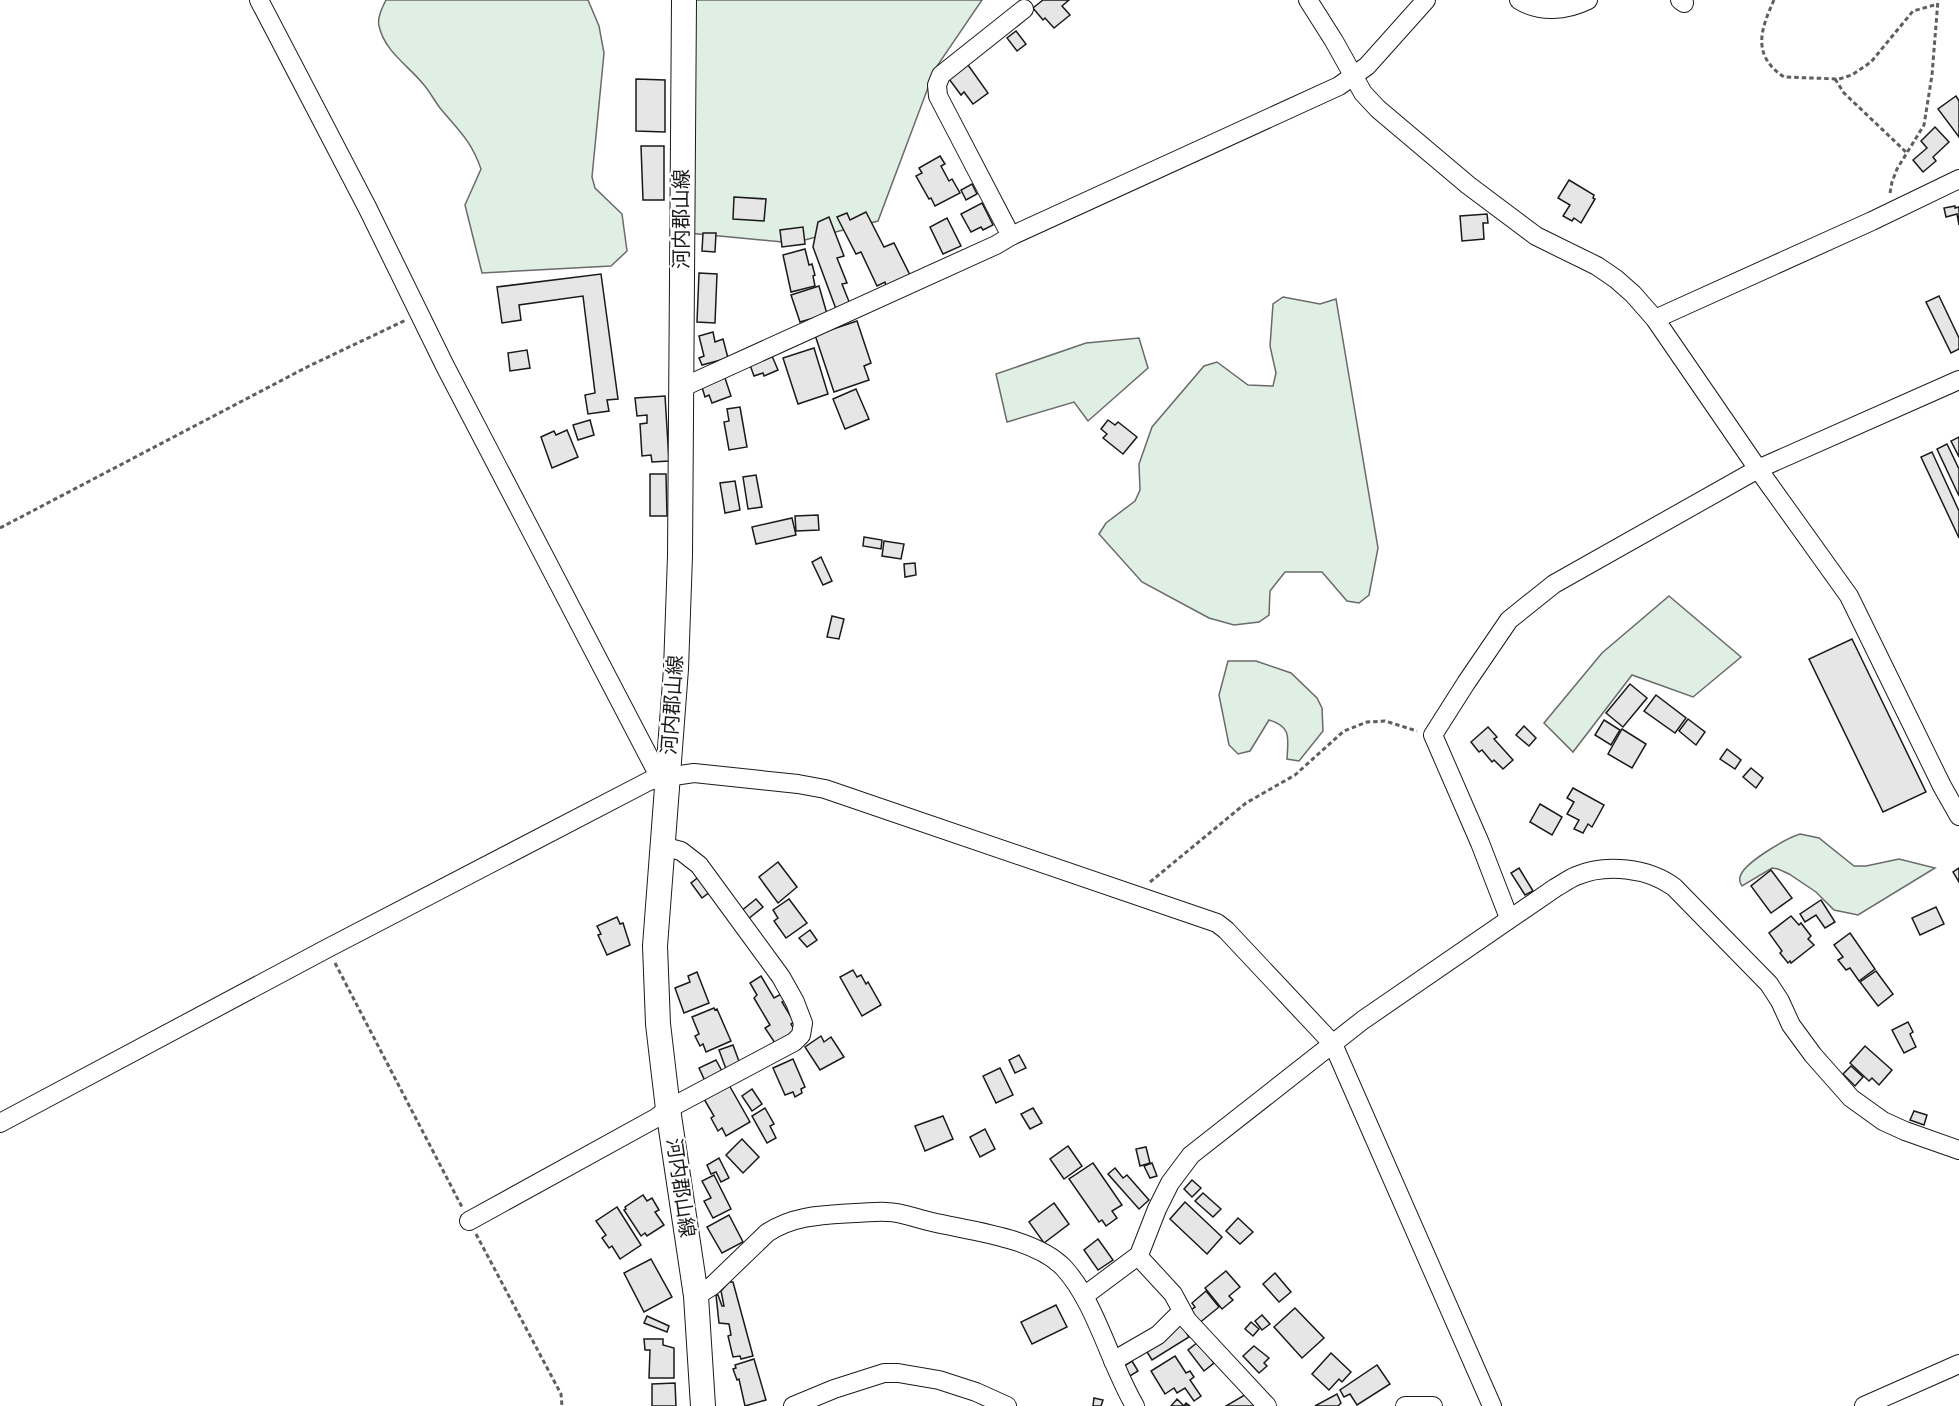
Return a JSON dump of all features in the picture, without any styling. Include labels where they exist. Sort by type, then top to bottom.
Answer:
[{"type":"main road","name":"河内郡山線","points":[[684,0],[680,556],[676,669],[664,777],[663,846],[655,946],[658,1024],[668,1109],[696,1296],[703,1406]]},
{"type":"street","points":[[259,0],[367,207],[418,314],[664,777]]},
{"type":"street","points":[[1308,0],[1363,93],[1378,109],[1468,185],[1536,236],[1597,266],[1616,279],[1634,294],[1654,319],[1849,596],[1959,816]]},
{"type":"street","points":[[681,388],[1339,86],[1354,77],[1426,0]]},
{"type":"street","points":[[1519,0],[1533,6],[1560,9],[1576,6],[1588,0]]},
{"type":"street","points":[[1011,236],[938,96],[937,85],[941,75],[1024,9]]},
{"type":"street","points":[[1654,319],[1959,179]]},
{"type":"street","points":[[1509,918],[1480,843],[1433,735],[1509,620],[1554,584],[1585,565],[1758,469],[1959,380]]},
{"type":"street","points":[[0,1123],[328,948],[664,777],[694,773],[825,789],[1217,923],[1333,1044],[1492,1406]]},
{"type":"street","points":[[469,1221],[656,1118],[668,1109],[794,1042],[801,1035],[803,1023],[785,984],[699,865],[681,851],[663,846]]},
{"type":"street","points":[[1084,1296],[1138,1256],[1170,1183],[1191,1155],[1363,1020],[1509,918],[1555,888],[1576,876],[1591,871],[1613,869],[1635,871],[1663,879],[1674,887],[1710,921],[1769,984],[1791,1025],[1813,1055],[1851,1098],[1883,1121],[1958,1154]]},
{"type":"street","points":[[696,1296],[712,1287],[756,1242],[776,1228],[804,1217],[821,1214],[888,1212],[980,1232],[1034,1248],[1053,1258],[1064,1268],[1084,1296],[1136,1406]]},
{"type":"street","points":[[1138,1256],[1173,1294],[1187,1320],[1267,1406]]},
{"type":"street","points":[[1113,1361],[1158,1335],[1182,1311]]},
{"type":"street","points":[[1864,1406],[1959,1364]]},
{"type":"street","points":[[793,1406],[834,1389],[884,1373],[898,1373],[939,1380],[976,1392],[1007,1406]]},
{"type":"street","points":[[1405,1406],[1433,1406]]},
{"type":"path","points":[[1774,0],[1761,34],[1769,62],[1784,76],[1835,79],[1852,75],[1871,63],[1913,11],[1938,2],[1928,106],[1924,125],[1892,182],[1890,204],[1892,211]]},
{"type":"path","points":[[1835,79],[1844,93],[1908,153]]},
{"type":"path","points":[[0,528],[309,366],[418,314]]},
{"type":"path","points":[[1135,895],[1246,803],[1295,775],[1344,731],[1367,722],[1385,722],[1433,735]]},
{"type":"path","points":[[328,948],[561,1394],[562,1406]]},
{"type":"green space","points":[[386,0],[588,0],[599,26],[604,53],[592,177],[595,188],[622,214],[627,251],[611,266],[482,273],[465,205],[481,169],[464,136],[424,85],[386,43],[379,23],[380,13]]},
{"type":"green space","points":[[695,0],[982,0],[935,69],[878,221],[793,243],[678,232]]},
{"type":"green space","points":[[1283,297],[1320,304],[1336,299],[1378,548],[1369,595],[1359,603],[1347,601],[1322,572],[1285,572],[1270,591],[1269,615],[1259,622],[1234,625],[1209,618],[1142,582],[1099,534],[1106,523],[1135,501],[1140,490],[1139,464],[1152,427],[1204,366],[1217,362],[1248,385],[1273,386],[1276,373],[1270,346],[1273,304]]},
{"type":"green space","points":[[1139,338],[1148,368],[1088,421],[1074,402],[1007,422],[996,374],[1086,343]]},
{"type":"green space","points":[[1669,596],[1741,657],[1693,697],[1632,675],[1573,752],[1544,723],[1602,653]]},
{"type":"green space","points":[[1228,661],[1256,661],[1291,673],[1317,698],[1322,708],[1323,731],[1299,761],[1287,759],[1287,734],[1282,726],[1269,720],[1250,751],[1238,754],[1229,745],[1219,695]]},
{"type":"green space","points":[[1800,834],[1819,838],[1854,866],[1866,866],[1899,859],[1935,868],[1858,915],[1834,910],[1816,892],[1778,869],[1772,868],[1742,886],[1740,877],[1749,865],[1776,846]]},
{"type":"building","points":[[1043,0],[1069,0],[1062,6],[1070,15],[1054,28],[1033,8]]},
{"type":"building","points":[[1016,31],[1026,44],[1017,51],[1007,38]]},
{"type":"building","points":[[968,65],[988,93],[973,104],[964,92],[961,95],[949,79]]},
{"type":"building","points":[[636,79],[665,80],[665,132],[636,131]]},
{"type":"building","points":[[1956,96],[1959,101],[1959,137],[1938,109]]},
{"type":"building","points":[[1935,127],[1949,142],[1933,157],[1936,161],[1923,172],[1913,160],[1927,148],[1921,141]]},
{"type":"building","points":[[641,146],[664,146],[664,200],[643,200]]},
{"type":"building","points":[[940,156],[945,164],[941,166],[949,181],[952,179],[960,193],[935,206],[916,176],[922,173],[919,168]]},
{"type":"building","points":[[1569,180],[1594,195],[1595,199],[1581,223],[1574,218],[1572,221],[1563,216],[1570,205],[1558,198]]},
{"type":"building","points":[[972,184],[977,194],[966,200],[961,190]]},
{"type":"building","points":[[734,197],[766,199],[764,221],[733,219]]},
{"type":"building","points":[[982,203],[993,225],[971,232],[961,214]]},
{"type":"building","points":[[1955,206],[1955,208],[1959,207],[1959,225],[1957,214],[1946,217],[1944,208]]},
{"type":"building","points":[[866,212],[884,247],[894,243],[910,275],[886,287],[885,282],[877,286],[861,252],[856,254],[837,217],[847,213],[850,220]]},
{"type":"building","points":[[1487,214],[1488,223],[1483,223],[1484,239],[1462,241],[1460,216]]},
{"type":"building","points":[[829,217],[844,256],[837,258],[847,283],[842,284],[850,304],[836,309],[813,247],[818,222]]},
{"type":"building","points":[[947,218],[961,246],[943,254],[930,227]]},
{"type":"building","points":[[803,227],[805,244],[782,247],[780,230]]},
{"type":"building","points":[[703,233],[716,233],[715,252],[702,251]]},
{"type":"building","points":[[805,249],[809,265],[812,264],[815,275],[813,276],[815,286],[791,292],[783,255]]},
{"type":"building","points":[[699,273],[717,274],[715,323],[697,322]]},
{"type":"building","points":[[601,274],[618,399],[607,400],[609,411],[588,414],[585,395],[595,393],[583,296],[519,305],[521,320],[502,323],[497,287]]},
{"type":"building","points":[[819,286],[827,314],[800,322],[791,295]]},
{"type":"building","points":[[1939,296],[1959,338],[1959,349],[1951,353],[1926,302]]},
{"type":"building","points":[[857,321],[871,363],[864,366],[869,380],[834,392],[815,335]]},
{"type":"building","points":[[713,332],[715,342],[723,339],[728,358],[702,365],[699,358],[704,356],[699,336]]},
{"type":"building","points":[[814,348],[828,394],[798,404],[783,358]]},
{"type":"building","points":[[527,350],[530,368],[510,371],[508,353]]},
{"type":"building","points":[[772,356],[778,370],[764,376],[763,373],[754,376],[750,365]]},
{"type":"building","points":[[724,375],[731,396],[712,403],[709,395],[705,397],[701,384]]},
{"type":"building","points":[[856,389],[869,419],[845,429],[833,399]]},
{"type":"building","points":[[665,396],[669,461],[652,462],[651,455],[642,456],[640,424],[647,423],[647,415],[637,416],[635,398]]},
{"type":"building","points":[[740,407],[747,447],[729,450],[724,422],[729,421],[727,409]]},
{"type":"building","points":[[590,420],[594,435],[578,440],[573,425]]},
{"type":"building","points":[[1108,420],[1115,425],[1118,422],[1137,437],[1123,454],[1103,438],[1107,434],[1101,429]]},
{"type":"building","points":[[567,430],[578,457],[552,468],[541,437],[554,431],[556,435]]},
{"type":"building","points":[[1959,437],[1959,457],[1951,441]]},
{"type":"building","points":[[1947,444],[1959,469],[1959,496],[1937,449]]},
{"type":"building","points":[[1932,452],[1959,511],[1959,538],[1921,457]]},
{"type":"building","points":[[650,474],[666,474],[667,516],[650,516]]},
{"type":"building","points":[[756,475],[762,507],[748,509],[743,477]]},
{"type":"building","points":[[735,481],[740,510],[725,513],[720,483]]},
{"type":"building","points":[[818,515],[819,530],[796,531],[795,516]]},
{"type":"building","points":[[792,518],[796,535],[756,544],[752,527]]},
{"type":"building","points":[[864,537],[882,540],[881,549],[863,546]]},
{"type":"building","points":[[884,541],[904,544],[901,559],[882,556]]},
{"type":"building","points":[[821,557],[832,581],[823,585],[812,562]]},
{"type":"building","points":[[915,563],[916,575],[905,577],[904,564]]},
{"type":"building","points":[[832,616],[844,619],[839,639],[827,637]]},
{"type":"building","points":[[1852,639],[1926,792],[1883,812],[1809,659]]},
{"type":"building","points":[[1630,684],[1647,698],[1623,727],[1606,713]]},
{"type":"building","points":[[1656,695],[1686,718],[1675,733],[1644,711]]},
{"type":"building","points":[[1688,719],[1705,732],[1696,745],[1679,731]]},
{"type":"building","points":[[1604,720],[1620,730],[1611,745],[1595,735]]},
{"type":"building","points":[[1524,726],[1536,738],[1529,746],[1516,735]]},
{"type":"building","points":[[1488,727],[1497,737],[1494,739],[1513,760],[1503,769],[1494,760],[1492,762],[1482,750],[1479,752],[1471,742]]},
{"type":"building","points":[[1622,729],[1646,744],[1632,768],[1608,754]]},
{"type":"building","points":[[1727,749],[1741,760],[1735,769],[1720,759]]},
{"type":"building","points":[[1751,768],[1763,778],[1756,788],[1743,777]]},
{"type":"building","points":[[1573,788],[1604,805],[1592,827],[1588,824],[1583,833],[1574,829],[1579,820],[1567,814],[1574,802],[1567,798]]},
{"type":"building","points":[[1540,804],[1562,817],[1552,835],[1530,822]]},
{"type":"building","points":[[778,862],[797,887],[778,903],[759,877]]},
{"type":"building","points":[[1519,868],[1533,891],[1525,895],[1511,873]]},
{"type":"building","points":[[1959,868],[1959,882],[1953,872]]},
{"type":"building","points":[[1771,870],[1792,898],[1771,913],[1751,886]]},
{"type":"building","points":[[700,876],[711,891],[702,898],[691,883]]},
{"type":"building","points":[[756,899],[763,907],[748,919],[741,911]]},
{"type":"building","points":[[789,899],[807,923],[786,938],[774,921],[778,918],[773,910]]},
{"type":"building","points":[[1821,900],[1835,922],[1825,928],[1816,915],[1805,922],[1800,914]]},
{"type":"building","points":[[1936,907],[1944,924],[1920,935],[1912,918]]},
{"type":"building","points":[[1791,916],[1799,925],[1801,923],[1811,936],[1808,939],[1814,945],[1788,963],[1769,933]]},
{"type":"building","points":[[617,917],[620,924],[623,923],[630,945],[607,955],[598,935],[601,934],[597,926]]},
{"type":"building","points":[[810,930],[817,940],[807,947],[799,938]]},
{"type":"building","points":[[1850,933],[1875,969],[1859,981],[1850,968],[1846,970],[1838,960],[1843,957],[1834,945]]},
{"type":"building","points":[[853,970],[857,977],[861,975],[866,984],[868,982],[881,1005],[862,1016],[840,977]]},
{"type":"building","points":[[1876,971],[1893,994],[1878,1006],[1860,982]]},
{"type":"building","points":[[697,972],[709,1003],[684,1013],[675,988],[690,982],[688,976]]},
{"type":"building","points":[[761,976],[774,998],[783,993],[787,1000],[782,1002],[794,1022],[791,1024],[795,1031],[775,1043],[765,1028],[770,1025],[754,998],[757,995],[750,983]]},
{"type":"building","points":[[714,1008],[717,1009],[731,1041],[706,1052],[703,1044],[700,1046],[695,1036],[699,1034],[692,1017]]},
{"type":"building","points":[[1908,1022],[1916,1047],[1904,1053],[1892,1030]]},
{"type":"building","points":[[821,1036],[824,1042],[831,1037],[844,1057],[820,1070],[805,1047]]},
{"type":"building","points":[[733,1045],[740,1064],[726,1069],[719,1050]]},
{"type":"building","points":[[1865,1046],[1892,1070],[1879,1085],[1872,1078],[1869,1081],[1850,1063]]},
{"type":"building","points":[[1019,1055],[1026,1068],[1015,1073],[1009,1060]]},
{"type":"building","points":[[793,1059],[805,1087],[801,1089],[802,1093],[795,1097],[793,1092],[785,1095],[773,1068]]},
{"type":"building","points":[[716,1060],[723,1073],[705,1081],[699,1068]]},
{"type":"building","points":[[1851,1066],[1863,1077],[1855,1086],[1843,1074]]},
{"type":"building","points":[[1000,1068],[1013,1095],[996,1103],[983,1076]]},
{"type":"building","points":[[729,1085],[750,1122],[726,1136],[722,1128],[718,1131],[711,1118],[714,1116],[704,1099]]},
{"type":"building","points":[[752,1089],[762,1104],[752,1111],[742,1096]]},
{"type":"building","points":[[765,1108],[774,1124],[770,1126],[776,1138],[767,1143],[752,1116]]},
{"type":"building","points":[[1033,1108],[1042,1123],[1030,1129],[1021,1114]]},
{"type":"building","points":[[1914,1111],[1927,1115],[1924,1125],[1910,1120]]},
{"type":"building","points":[[943,1116],[953,1139],[925,1151],[915,1126]]},
{"type":"building","points":[[985,1129],[995,1149],[980,1157],[970,1137]]},
{"type":"building","points":[[742,1139],[759,1157],[743,1173],[726,1155]]},
{"type":"building","points":[[1068,1146],[1082,1166],[1064,1179],[1050,1159]]},
{"type":"building","points":[[1146,1147],[1150,1163],[1140,1166],[1136,1149]]},
{"type":"building","points":[[719,1158],[729,1178],[721,1182],[716,1172],[711,1174],[707,1165]]},
{"type":"building","points":[[1093,1163],[1122,1205],[1112,1211],[1117,1218],[1106,1226],[1102,1220],[1099,1222],[1069,1179]]},
{"type":"building","points":[[1152,1163],[1157,1176],[1150,1178],[1144,1166]]},
{"type":"building","points":[[1115,1168],[1123,1178],[1127,1175],[1149,1200],[1139,1209],[1108,1174]]},
{"type":"building","points":[[714,1175],[731,1209],[713,1218],[704,1201],[711,1198],[702,1181]]},
{"type":"building","points":[[1192,1180],[1201,1188],[1192,1197],[1184,1189]]},
{"type":"building","points":[[1203,1193],[1221,1209],[1213,1217],[1195,1201]]},
{"type":"building","points":[[643,1195],[647,1201],[652,1198],[659,1210],[655,1212],[664,1225],[647,1236],[645,1233],[641,1236],[624,1210]]},
{"type":"building","points":[[1185,1202],[1222,1237],[1207,1254],[1170,1219]]},
{"type":"building","points":[[1054,1203],[1069,1224],[1044,1243],[1029,1222]]},
{"type":"building","points":[[617,1207],[641,1245],[620,1259],[612,1246],[609,1248],[602,1238],[606,1235],[596,1221]]},
{"type":"building","points":[[729,1215],[743,1242],[722,1253],[707,1227]]},
{"type":"building","points":[[1238,1218],[1253,1232],[1240,1244],[1226,1231]]},
{"type":"building","points":[[1098,1239],[1113,1260],[1098,1270],[1084,1250]]},
{"type":"building","points":[[651,1259],[672,1297],[644,1312],[624,1273]]},
{"type":"building","points":[[1226,1271],[1240,1287],[1229,1296],[1233,1300],[1222,1309],[1205,1288]]},
{"type":"building","points":[[1275,1273],[1291,1292],[1279,1302],[1263,1284]]},
{"type":"building","points":[[729,1282],[733,1282],[753,1356],[741,1359],[740,1356],[733,1357],[728,1336],[731,1335],[729,1324],[719,1323],[716,1295],[724,1306],[721,1291]]},
{"type":"building","points":[[1206,1291],[1219,1307],[1198,1324],[1188,1312],[1195,1307],[1192,1303]]},
{"type":"building","points":[[1056,1305],[1067,1327],[1032,1344],[1021,1322]]},
{"type":"building","points":[[1295,1308],[1324,1338],[1302,1358],[1274,1327]]},
{"type":"building","points":[[1262,1315],[1270,1324],[1262,1330],[1255,1321]]},
{"type":"building","points":[[647,1316],[669,1326],[667,1332],[644,1323]]},
{"type":"building","points":[[1251,1322],[1259,1329],[1253,1336],[1245,1329]]},
{"type":"building","points":[[1181,1324],[1189,1337],[1152,1360],[1144,1347]]},
{"type":"building","points":[[644,1339],[663,1339],[663,1345],[674,1348],[674,1378],[649,1378],[650,1350],[645,1350]]},
{"type":"building","points":[[1198,1342],[1214,1363],[1204,1371],[1188,1350]]},
{"type":"building","points":[[1254,1346],[1269,1358],[1264,1363],[1267,1366],[1259,1373],[1243,1356]]},
{"type":"building","points":[[1331,1353],[1351,1372],[1342,1382],[1339,1379],[1329,1390],[1312,1374]]},
{"type":"building","points":[[1175,1356],[1186,1373],[1190,1371],[1194,1377],[1190,1380],[1201,1396],[1194,1401],[1185,1388],[1177,1393],[1174,1388],[1165,1394],[1151,1371]]},
{"type":"building","points":[[754,1359],[766,1400],[745,1406],[739,1379],[737,1380],[733,1369],[736,1368],[735,1365]]},
{"type":"building","points":[[1132,1361],[1138,1371],[1130,1376],[1124,1366]]},
{"type":"building","points":[[1377,1365],[1390,1384],[1357,1405],[1350,1394],[1344,1397],[1340,1390]]},
{"type":"building","points":[[675,1383],[676,1406],[652,1406],[652,1384]]},
{"type":"building","points":[[1248,1393],[1256,1406],[1226,1406]]},
{"type":"building","points":[[1337,1394],[1341,1403],[1338,1406],[1315,1406]]},
{"type":"building","points":[[1094,1398],[1103,1400],[1101,1406],[1093,1406]]},
{"type":"building","points":[[1177,1399],[1184,1406],[1171,1406]]}]
